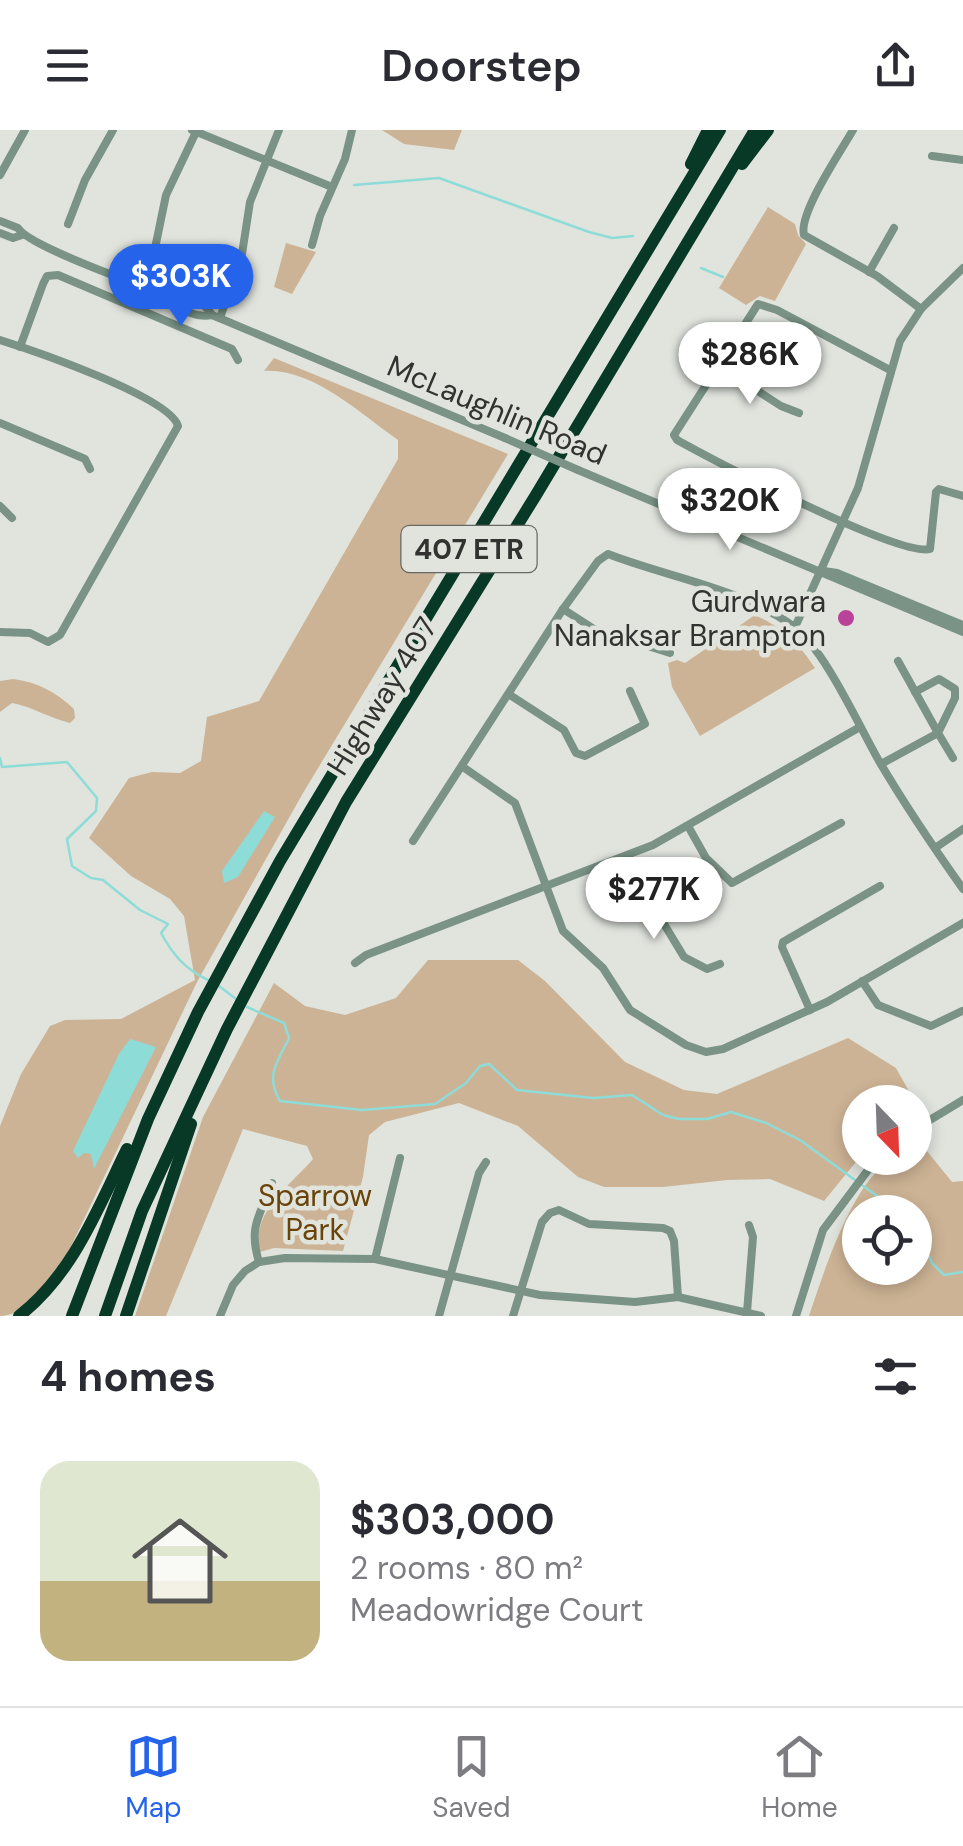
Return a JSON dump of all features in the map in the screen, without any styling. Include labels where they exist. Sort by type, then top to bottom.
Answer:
[{"type":"highway","points":[[671,214],[678,189],[708,130]]},
{"type":"highway","name":"Highway 407","points":[[72,1316],[148,1118],[220,969],[280,861],[720,130]]},
{"type":"highway","name":"Highway 407","points":[[105,1316],[142,1211],[227,1029],[346,802],[755,130]]},
{"type":"highway","points":[[724,185],[768,130]]},
{"type":"highway","points":[[126,1316],[194,1117],[196,1098]]},
{"type":"highway","points":[[18,1316],[47,1292],[66,1268],[136,1130],[148,1118]]},
{"type":"street","points":[[0,176],[24,130]]},
{"type":"street","points":[[68,224],[85,180],[114,130]]},
{"type":"street","points":[[216,316],[242,254],[250,202],[280,130]]},
{"type":"street","points":[[312,245],[346,159],[352,130]]},
{"type":"street","points":[[853,130],[802,228],[804,235],[870,272],[922,309]]},
{"type":"street","points":[[153,258],[166,196],[195,131],[332,188]]},
{"type":"street","points":[[932,156],[963,160]]},
{"type":"street","name":"McLaughlin Road","points":[[0,222],[18,228],[22,235],[170,297],[175,306],[201,317],[216,316],[820,570],[834,580],[963,628]]},
{"type":"street","points":[[870,272],[894,228]]},
{"type":"street","name":"McLaughlin Road","points":[[0,233],[13,238],[22,235]]},
{"type":"street","points":[[795,627],[858,488],[900,341],[922,309],[963,268]]},
{"type":"street","points":[[20,346],[43,284],[48,276],[58,275],[232,348],[238,360]]},
{"type":"street","points":[[890,370],[764,304],[754,308],[674,435],[772,490],[894,542],[927,551],[932,542],[936,492],[963,496]]},
{"type":"street","points":[[0,340],[112,382],[170,414],[178,426],[60,635],[48,642],[30,633],[0,632]]},
{"type":"street","points":[[717,365],[781,406],[800,413]]},
{"type":"street","points":[[0,423],[84,460],[90,468]]},
{"type":"street","points":[[0,506],[12,518]]},
{"type":"street","points":[[413,842],[564,610],[598,561],[608,554],[716,588],[795,627],[819,656],[881,764],[963,890]]},
{"type":"street","points":[[564,610],[594,629],[670,653]]},
{"type":"street","points":[[898,661],[954,758]]},
{"type":"street","points":[[881,764],[938,732],[955,698],[955,689],[939,680],[916,692]]},
{"type":"street","points":[[510,695],[564,730],[576,753],[586,756],[644,724],[630,691]]},
{"type":"street","points":[[355,963],[366,955],[654,845],[860,726]]},
{"type":"street","points":[[463,767],[514,803],[563,931],[603,968],[630,1010],[686,1045],[706,1052],[722,1049],[810,1010],[963,923]]},
{"type":"street","points":[[688,826],[706,858],[732,884],[841,824]]},
{"type":"street","points":[[934,848],[963,829]]},
{"type":"street","points":[[617,860],[630,891],[664,924],[684,957],[707,969],[720,964]]},
{"type":"street","points":[[810,1010],[783,942],[880,886]]},
{"type":"street","points":[[862,981],[878,1005],[931,1026],[962,1011]]},
{"type":"street","points":[[932,1119],[963,1100]]},
{"type":"street","points":[[375,1259],[400,1158]]},
{"type":"street","points":[[439,1316],[479,1173],[486,1162]]},
{"type":"street","points":[[796,1316],[818,1240],[862,1175]]},
{"type":"street","points":[[259,1262],[252,1240],[254,1227],[272,1184]]},
{"type":"street","points":[[513,1316],[542,1222],[559,1210],[589,1224],[670,1231],[678,1298]]},
{"type":"street","points":[[747,1312],[753,1237],[750,1224]]},
{"type":"street","points":[[220,1316],[233,1285],[259,1262],[270,1258],[375,1259],[562,1298],[618,1302],[678,1298],[761,1316]]},
{"type":"green space","points":[[382,130],[462,130],[454,150],[404,144]]},
{"type":"green space","points":[[768,207],[795,224],[806,244],[775,301],[760,296],[746,305],[719,288]]},
{"type":"green space","points":[[286,243],[316,252],[292,294],[274,287]]},
{"type":"green space","points":[[274,358],[508,454],[303,793],[197,982],[66,1257],[29,1303],[0,1316],[0,1126],[21,1074],[50,1026],[65,1020],[121,1019],[195,980],[184,916],[170,899],[131,876],[89,838],[129,778],[152,772],[180,773],[201,761],[207,717],[259,701],[398,459],[398,440],[335,394],[300,377],[264,371]]},
{"type":"green space","points":[[755,615],[789,636],[815,668],[700,736],[672,687],[668,663],[685,663]]},
{"type":"green space","points":[[13,679],[53,693],[74,709],[75,718],[70,723],[12,703],[0,712],[0,681]]},
{"type":"green space","name":"Sparrow Park","points":[[428,960],[518,960],[545,981],[625,1062],[684,1090],[717,1094],[848,1038],[896,1068],[906,1085],[842,1085],[842,1175],[845,1175],[824,1201],[770,1179],[604,1187],[578,1177],[518,1126],[459,1103],[385,1122],[369,1135],[363,1177],[343,1251],[274,1248],[260,1252],[258,1238],[266,1212],[313,1159],[307,1146],[243,1129],[166,1316],[135,1316],[203,1117],[274,983],[305,1006],[345,1015],[396,998]]},
{"type":"green space","points":[[932,1157],[952,1182],[963,1181],[963,1316],[809,1316],[842,1228],[842,1285],[932,1285],[932,1195],[860,1195],[875,1175],[932,1175]]},
{"type":"water","points":[[264,811],[275,817],[238,877],[224,883],[222,871]]},
{"type":"water","points":[[130,1039],[156,1047],[94,1169],[91,1154],[84,1153],[78,1158],[73,1151]]},
{"type":"waterway","points":[[354,185],[439,178],[589,232],[612,238],[633,236]]},
{"type":"waterway","points":[[701,268],[723,277]]},
{"type":"waterway","points":[[0,758],[2,767],[67,762],[97,798],[96,811],[67,839],[72,866],[91,878],[103,880],[140,910],[168,924],[161,933],[170,948],[186,966],[208,980]]},
{"type":"waterway","points":[[219,986],[236,999]]},
{"type":"waterway","points":[[247,1007],[284,1023],[289,1038],[273,1076],[280,1101],[362,1110],[435,1104],[466,1083],[480,1066],[489,1064],[517,1090],[593,1098],[632,1095],[663,1115],[679,1119],[707,1119],[731,1112],[766,1123],[800,1140],[876,1195]]},
{"type":"waterway","points":[[932,1263],[944,1275],[963,1272]]},
{"type":"place","name":"Gurdwara Nanaksar Brampton","points":[[846,618]]}]
